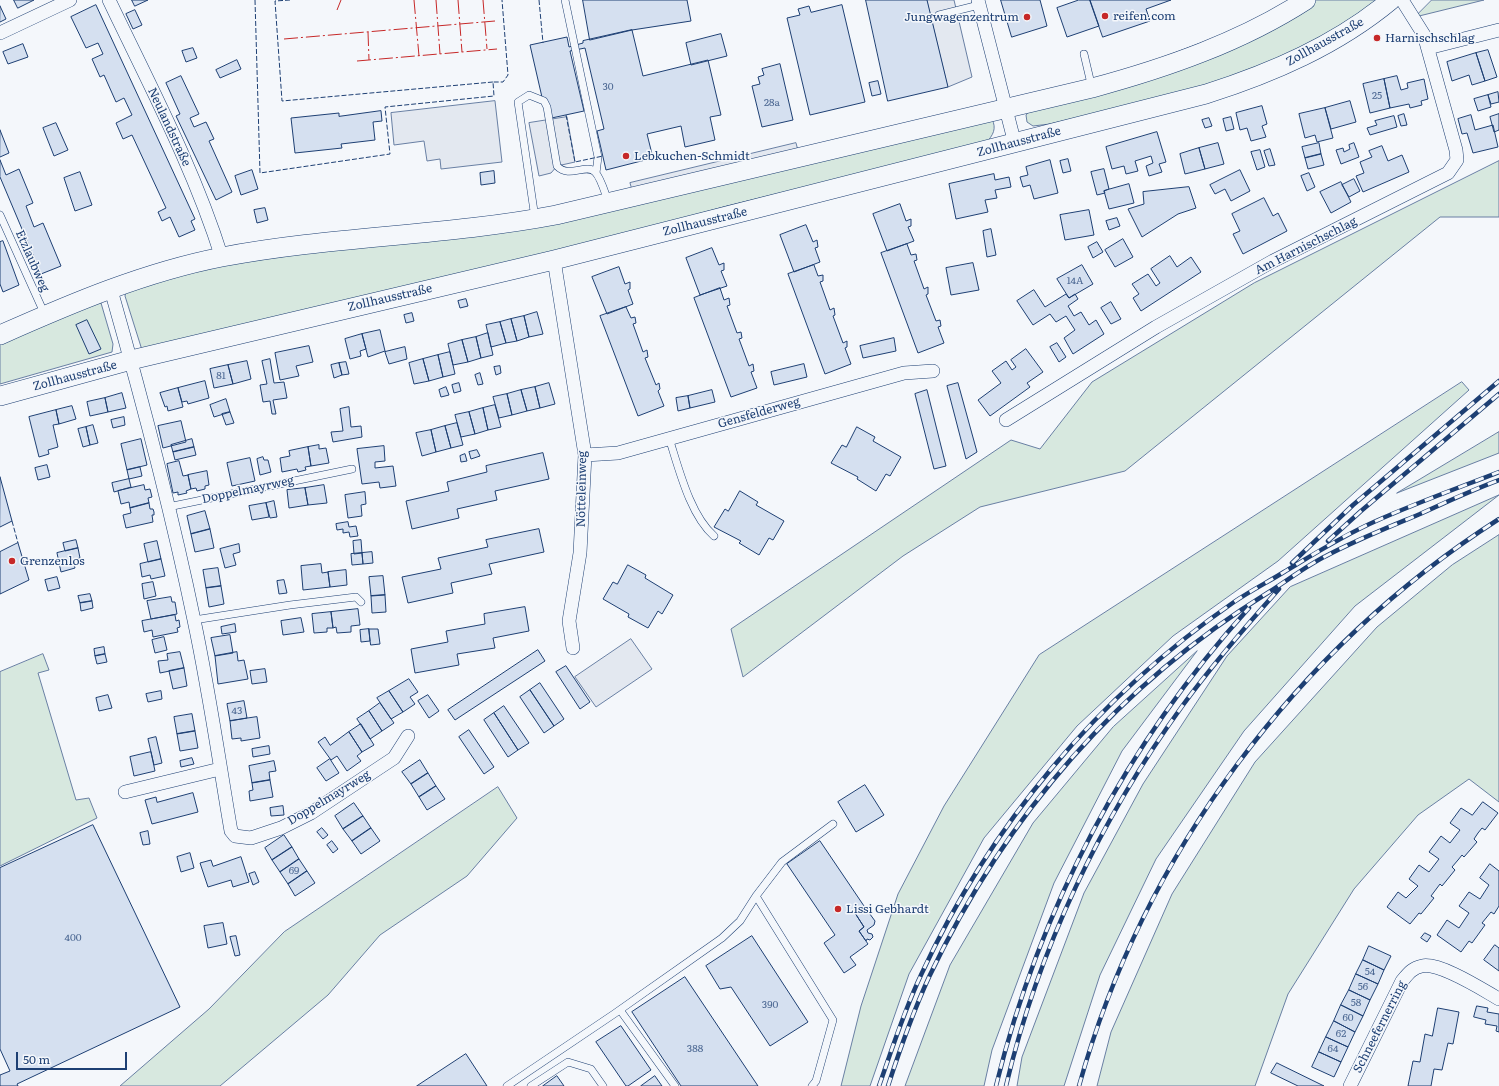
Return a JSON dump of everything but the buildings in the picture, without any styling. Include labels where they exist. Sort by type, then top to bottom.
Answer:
[{"type":"main road","points":[[0,335],[45,315],[172,269],[222,258],[535,219],[609,203],[1092,88],[1194,56],[1264,24],[1306,0]]},
{"type":"main road","name":"Zollhausstraße","points":[[0,396],[131,360],[554,260],[1179,102],[1243,82],[1319,48],[1362,23],[1391,0]]},
{"type":"street","points":[[0,34],[70,0]]},
{"type":"street","name":"Neulandstraße","points":[[109,0],[198,192],[212,225],[222,258]]},
{"type":"street","name":"Am Harnischschlag","points":[[1006,420],[1162,323],[1273,261],[1448,173],[1457,160],[1456,150],[1428,48],[1418,24],[1402,0]]},
{"type":"street","points":[[978,2],[1015,144]]},
{"type":"street","points":[[1428,48],[1499,30]]},
{"type":"street","name":"Nötteleinweg","points":[[554,260],[585,455],[580,553],[569,621],[573,648]]},
{"type":"street","name":"Doppelmayrweg","points":[[111,290],[131,360],[168,507],[194,620],[231,831],[236,836],[251,838],[281,828],[311,813],[394,758],[408,736]]},
{"type":"street","name":"Gensfelderweg","points":[[585,455],[618,453],[904,373],[933,371]]},
{"type":"street","points":[[125,792],[220,769]]},
{"type":"street","name":"Schneefernerring","points":[[1350,1086],[1402,981],[1411,970],[1423,966],[1436,967],[1457,976],[1499,1000]]},
{"type":"lane","points":[[565,0],[598,157],[596,173]]},
{"type":"lane","points":[[939,15],[978,2]]},
{"type":"lane","points":[[1084,54],[1092,88]]},
{"type":"lane","points":[[535,219],[518,102],[529,95],[544,100],[547,107],[557,166],[566,172],[591,169],[596,173],[609,203]]},
{"type":"lane","name":"Etzlaubweg","points":[[0,215],[45,315]]},
{"type":"lane","points":[[669,438],[690,497],[704,527],[714,536]]},
{"type":"lane","name":"Doppelmayrweg","points":[[168,507],[352,469]]},
{"type":"lane","points":[[194,620],[290,605],[356,597],[361,602]]},
{"type":"lane","points":[[506,1086],[620,1010],[722,938],[740,922],[756,896],[782,862],[833,824]]},
{"type":"lane","points":[[756,896],[834,1020],[816,1080],[812,1086]]},
{"type":"lane","points":[[620,1010],[675,1086]]},
{"type":"lane","points":[[531,1086],[568,1062],[591,1069],[602,1086]]},
{"type":"shaded area","points":[[927,0],[954,0],[972,77],[948,87]]},
{"type":"shaded area","points":[[1315,0],[1377,0],[1335,31],[1268,63],[1235,76],[1160,98],[1050,124],[1033,126],[1027,122],[1026,115],[1032,107]]},
{"type":"shaded area","points":[[1432,0],[1484,0],[1415,17]]},
{"type":"shaded area","points":[[495,101],[502,162],[441,169],[440,159],[427,161],[424,141],[394,145],[391,113]]},
{"type":"shaded area","points":[[567,117],[575,162],[557,166],[551,173],[539,176],[529,123]]},
{"type":"shaded area","points":[[992,119],[994,132],[986,143],[727,206],[549,255],[142,350],[125,296],[127,286],[165,273],[485,228]]},
{"type":"shaded area","points":[[796,143],[800,158],[634,197],[630,183]]},
{"type":"shaded area","points":[[1499,161],[1499,217],[1440,217],[1125,471],[980,507],[903,556],[743,677],[731,629],[1011,440],[1040,449],[1092,382],[1254,283]]},
{"type":"shaded area","points":[[93,299],[101,303],[113,344],[112,352],[0,384],[0,338]]},
{"type":"shaded area","points":[[1462,382],[1469,390],[1278,561],[1173,636],[1077,726],[984,838],[909,974],[870,1086],[841,1086],[861,1006],[898,894],[944,806],[1039,655]]},
{"type":"shaded area","points":[[1499,432],[1499,453],[1397,493]]},
{"type":"shaded area","points":[[1499,495],[1355,606],[1244,731],[1156,859],[1100,975],[1064,1086],[1017,1086],[1022,1057],[1084,893],[1143,784],[1227,656],[1290,587]]},
{"type":"shaded area","points":[[1499,535],[1499,802],[1469,779],[1418,815],[1354,889],[1288,994],[1255,1086],[1097,1086],[1111,1032],[1172,894],[1255,762],[1377,627],[1452,565]]},
{"type":"shaded area","points":[[631,639],[652,669],[596,707],[575,677]]},
{"type":"shaded area","points":[[1197,651],[1122,751],[1054,883],[992,1050],[984,1086],[905,1086],[950,965],[1033,823],[1113,727]]},
{"type":"shaded area","points":[[43,654],[49,670],[38,673],[76,800],[89,798],[97,818],[0,866],[0,672]]},
{"type":"shaded area","points":[[498,787],[517,818],[467,876],[380,935],[328,995],[220,1086],[120,1086],[209,1009],[284,932]]},
{"type":"railway","points":[[1292,563],[1353,505],[1499,381]]},
{"type":"railway","points":[[1328,541],[1361,511],[1499,394]]},
{"type":"railway","points":[[879,1086],[904,1016],[921,975],[949,920],[980,867],[1014,816],[1052,768],[1093,722],[1137,679],[1184,639],[1246,594],[1364,526],[1499,472]]},
{"type":"railway","points":[[888,1086],[907,1031],[929,977],[959,918],[993,862],[1030,809],[1071,759],[1115,712],[1163,669],[1214,629],[1311,564],[1361,539],[1499,480]]},
{"type":"railway","points":[[1079,1086],[1107,1001],[1143,918],[1187,839],[1237,764],[1294,694],[1357,630],[1426,571],[1499,519]]},
{"type":"railway","points":[[1006,1086],[1019,1035],[1054,935],[1099,839],[1153,748],[1183,705],[1206,675],[1279,589]]},
{"type":"railway","points":[[996,1086],[1014,1020],[1037,956],[1063,893],[1093,831],[1127,772],[1164,714],[1205,660],[1249,608]]},
{"type":"fence","points":[[255,0],[260,173],[390,154],[385,107],[494,96],[493,82],[503,82],[508,75],[502,0]]},
{"type":"fence","points":[[290,0],[275,1],[282,101],[493,82]]},
{"type":"fence","points":[[539,0],[543,43]]},
{"type":"fence","points":[[566,115],[575,162],[603,156]]},
{"type":"fence","points":[[12,521],[18,543]]},
{"type":"power","points":[[337,10],[341,0]]},
{"type":"power","points":[[414,0],[419,56]]},
{"type":"power","points":[[436,0],[440,54]]},
{"type":"power","points":[[458,0],[462,52]]},
{"type":"power","points":[[483,0],[487,49]]},
{"type":"power","points":[[284,39],[495,21]]},
{"type":"power","points":[[368,32],[369,60]]},
{"type":"power","points":[[357,61],[497,49]]},
{"type":"place","name":"reifen.com","points":[[1105,16]]},
{"type":"place","name":"Jungwagenzentrum","points":[[1027,17]]},
{"type":"place","name":"Harnischschlag","points":[[1377,38]]},
{"type":"place","name":"Lebkuchen-Schmidt","points":[[626,156]]},
{"type":"place","name":"Grenzenlos","points":[[12,561]]},
{"type":"place","name":"Lissi Gebhardt","points":[[838,909]]}]
